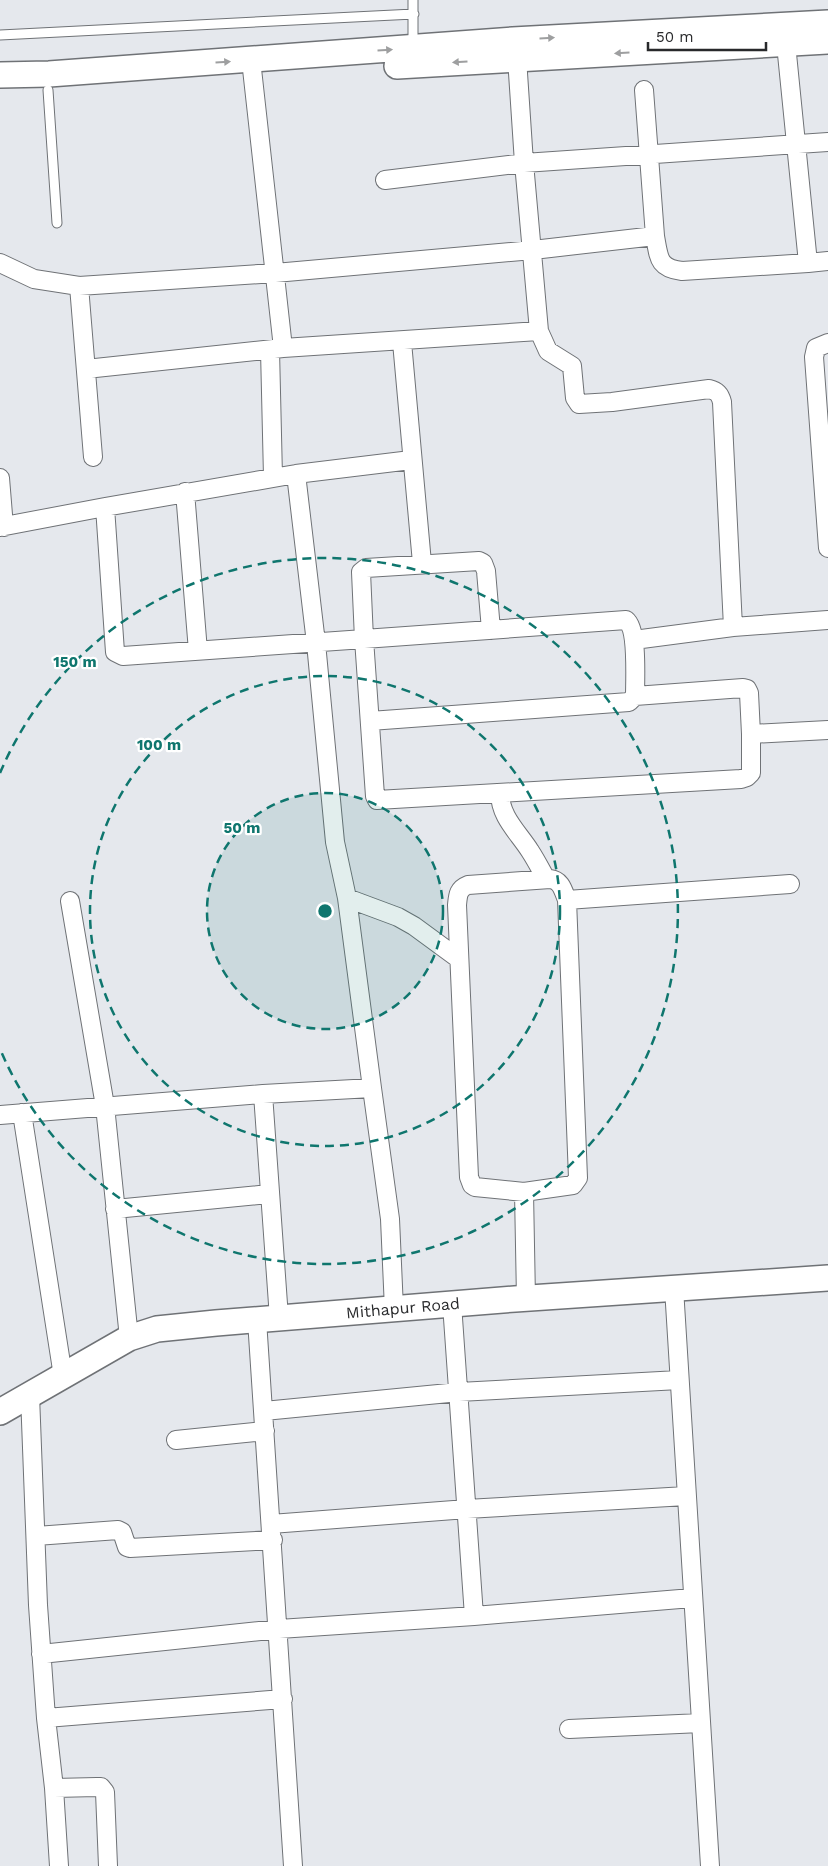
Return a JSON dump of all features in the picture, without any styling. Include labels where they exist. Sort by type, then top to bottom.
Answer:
[{"type":"street","points":[[0,92],[48,90],[413,48],[513,40],[828,23]]},
{"type":"street","points":[[0,75],[517,58],[828,41]]},
{"type":"street","points":[[786,44],[808,263]]},
{"type":"street","points":[[517,58],[539,331],[548,352],[572,366],[575,398],[579,404],[612,402],[709,389],[718,392],[720,395],[722,402],[733,627]]},
{"type":"street","points":[[252,68],[275,273],[276,349],[273,477]]},
{"type":"street","points":[[644,90],[655,236],[660,260],[664,266],[682,271],[828,262]]},
{"type":"street","points":[[385,180],[524,163],[828,142]]},
{"type":"street","points":[[0,263],[34,279],[78,286],[275,273],[533,250],[655,236]]},
{"type":"street","points":[[78,286],[93,457]]},
{"type":"street","points":[[86,369],[276,349],[402,342],[539,331]]},
{"type":"street","points":[[402,342],[411,460],[422,563]]},
{"type":"street","points":[[828,342],[816,348],[814,357],[828,548]]},
{"type":"street","points":[[0,478],[1,529],[105,507],[273,477],[411,460]]},
{"type":"street","points":[[296,474],[316,643],[335,842],[347,898],[390,1219],[394,1309]]},
{"type":"street","points":[[185,492],[198,651]]},
{"type":"street","points":[[105,507],[115,652],[124,656],[626,620],[631,625],[634,640],[635,696],[628,703],[370,720]]},
{"type":"street","points":[[491,630],[486,571],[483,563],[479,561],[422,563],[366,568],[361,572],[375,796],[377,800],[741,779],[751,773],[749,693],[746,688],[635,696]]},
{"type":"street","points":[[634,640],[733,627],[828,620]]},
{"type":"street","points":[[751,734],[828,730]]},
{"type":"street","points":[[500,793],[500,804],[506,818],[530,850],[546,879]]},
{"type":"street","points":[[546,879],[557,880],[567,900],[578,1178],[573,1185],[524,1192],[475,1187],[470,1183],[459,959],[458,893],[462,887],[468,885],[546,879]]},
{"type":"street","points":[[567,900],[790,884]]},
{"type":"street","points":[[347,898],[398,917],[414,926],[459,959]]},
{"type":"street","points":[[70,901],[105,1106],[128,1338]]},
{"type":"street","points":[[0,1115],[263,1094],[372,1088]]},
{"type":"street","points":[[263,1094],[269,1194],[268,1319],[264,1411],[293,1866]]},
{"type":"street","points":[[22,1113],[63,1376]]},
{"type":"street","points":[[524,1192],[526,1298]]},
{"type":"street","points":[[115,1209],[269,1194]]},
{"type":"street","name":"Mithapur Road","points":[[0,1412],[128,1338],[158,1330],[526,1298],[828,1278]]},
{"type":"street","points":[[674,1288],[710,1866]]},
{"type":"street","points":[[452,1304],[474,1616]]},
{"type":"street","points":[[264,1411],[459,1392],[679,1380]]},
{"type":"street","points":[[30,1395],[41,1654],[54,1788],[59,1866]]},
{"type":"street","points":[[176,1440],[265,1431]]},
{"type":"street","points":[[36,1536],[118,1530],[122,1532],[127,1547],[130,1548],[467,1509],[686,1496]]},
{"type":"street","points":[[41,1654],[278,1629],[474,1616],[692,1598]]},
{"type":"street","points":[[46,1718],[283,1699]]},
{"type":"street","points":[[569,1729],[701,1723]]},
{"type":"street","points":[[54,1788],[97,1786],[103,1789],[105,1792],[108,1866]]},
{"type":"lane","points":[[413,0],[413,48]]},
{"type":"lane","points":[[0,35],[414,14]]},
{"type":"lane","points":[[48,90],[56,223]]}]
